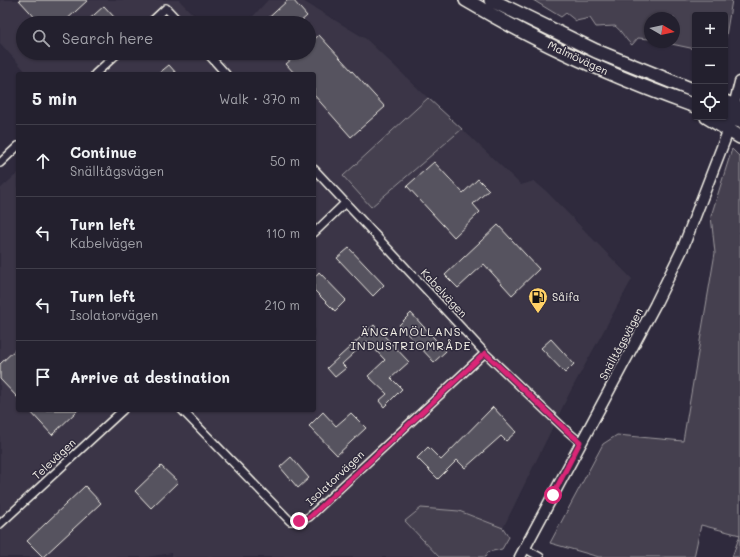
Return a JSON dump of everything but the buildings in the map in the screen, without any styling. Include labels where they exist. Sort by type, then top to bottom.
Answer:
[{"type":"highway","name":"Malmövägen","points":[[466,0],[544,41],[641,87],[692,105]]},
{"type":"highway","name":"Malmövägen","points":[[491,0],[596,51],[692,90]]},
{"type":"highway","points":[[641,87],[692,111]]},
{"type":"highway","points":[[728,117],[740,121]]},
{"type":"highway","points":[[712,120],[740,137]]},
{"type":"street","points":[[157,16],[166,8],[173,16]]},
{"type":"street","points":[[98,72],[111,60]]},
{"type":"street","points":[[213,60],[224,72]]},
{"type":"street","points":[[734,102],[740,82]]},
{"type":"street","name":"Snälltågsvägen","points":[[522,552],[580,442],[613,386],[682,250],[727,134]]},
{"type":"street","points":[[0,163],[16,148]]},
{"type":"street","name":"Kabelvägen","points":[[316,172],[485,353],[580,442]]},
{"type":"street","points":[[316,230],[345,203]]},
{"type":"street","name":"Isolatorvägen","points":[[184,412],[290,521],[299,521],[310,517],[485,353]]},
{"type":"street","name":"Televägen","points":[[0,524],[121,412]]},
{"type":"street","points":[[522,552],[540,557]]},
{"type":"shaded area","points":[[0,0],[179,0],[194,16],[16,16],[16,60],[316,60],[316,16],[253,16],[268,0],[301,0],[366,39],[428,98],[343,176],[371,206],[462,129],[521,185],[534,181],[546,191],[632,279],[570,392],[503,528],[459,511],[405,521],[439,557],[172,557],[172,553],[146,557],[0,557],[0,189],[16,175],[16,412],[316,412],[316,72],[26,72],[0,43]]},
{"type":"shaded area","points":[[533,0],[732,0],[728,24],[728,12],[692,12],[692,48],[680,46],[680,12],[644,12],[644,38],[638,38],[632,45],[615,26],[596,27],[590,18],[576,21],[566,13],[561,17]]},
{"type":"shaded area","points":[[428,98],[462,129],[371,207],[343,176]]},
{"type":"shaded area","points":[[732,149],[740,157],[740,535],[701,525],[694,557],[599,557],[550,543],[603,444],[617,435],[683,441],[715,253],[711,216]]},
{"type":"shaded area","points":[[421,508],[459,511],[503,528],[509,537],[502,549],[488,552],[485,557],[439,557],[405,521]]},
{"type":"shaded area","points":[[740,535],[740,557],[732,557]]},
{"type":"place","name":"Såifa","points":[[538,314]]},
{"type":"district","name":"ÄNGAMÖLLANS INDUSTRIOMRÅDE","points":[[411,339]]},
{"type":"route","points":[[299,521],[310,517],[485,353],[580,442],[553,495]]}]
